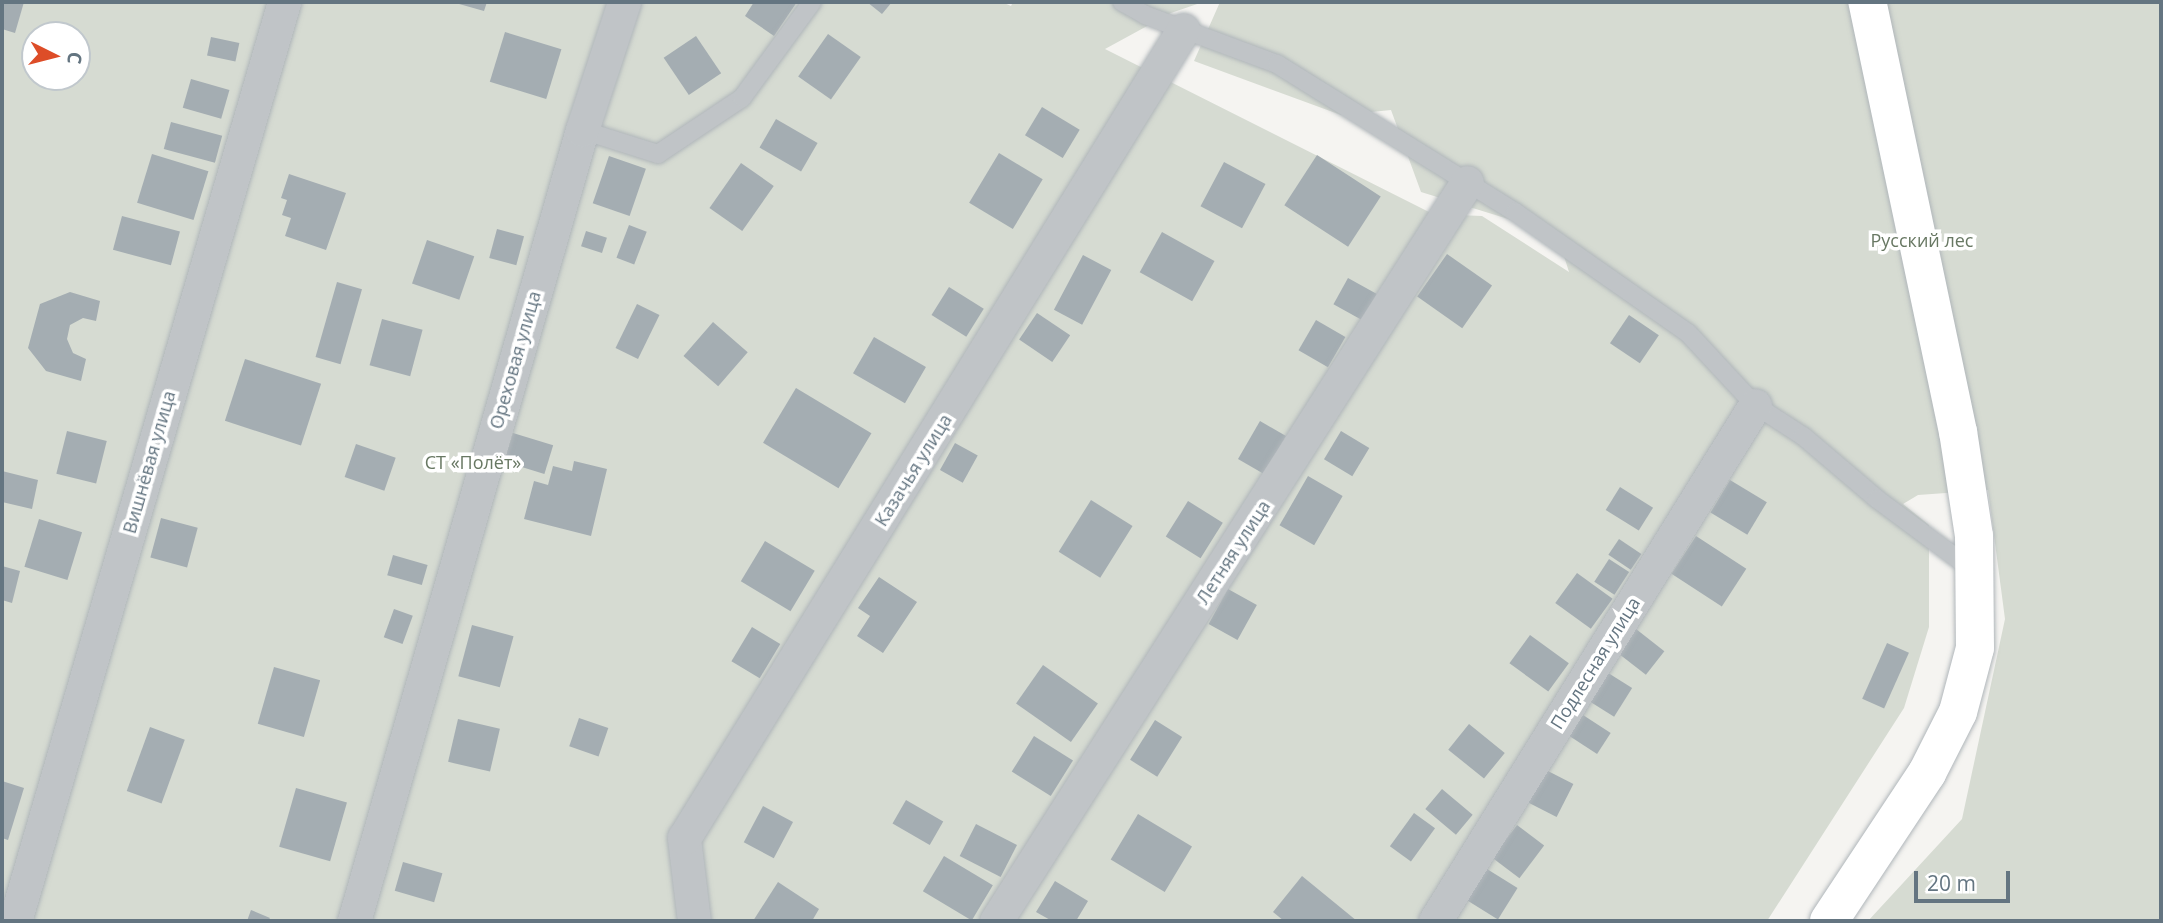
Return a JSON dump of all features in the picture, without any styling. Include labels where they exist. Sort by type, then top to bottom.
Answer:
[{"type":"main road","points":[[1829,921],[1927,773],[1958,712],[1975,648],[1974,536],[1946,366],[1867,2]]},
{"type":"street","name":"Вишнёвая улица","points":[[15,921],[284,2]]},
{"type":"street","name":"Ореховая улица","points":[[354,921],[582,130],[624,2]]},
{"type":"street","name":"Казачья улица","points":[[694,921],[684,838],[1183,30]]},
{"type":"street","name":"Летняя улица","points":[[996,921],[1466,182]]},
{"type":"street","name":"Подлесная улица","points":[[1435,921],[1755,405]]},
{"type":"lane","points":[[582,130],[658,153],[742,98],[812,2]]},
{"type":"lane","points":[[1122,2],[1183,30],[1277,64],[1466,182],[1688,332],[1755,405],[1803,436],[1877,499],[1974,571]]},
{"type":"green space","name":"СТ «Полёт»","points":[[2,2],[1002,2],[1011,6],[1013,2],[1203,2],[1171,13],[1105,49],[1433,214],[1482,216],[1569,272],[1557,234],[1421,192],[1391,110],[1341,115],[1194,61],[1220,2],[2161,2],[2161,921],[1868,921],[1962,819],[2005,619],[1988,490],[1918,495],[1903,504],[1929,525],[1929,627],[1904,708],[1767,921],[2,921]]},
{"type":"building","points":[[2,2],[24,2],[15,33],[2,29]]},
{"type":"building","points":[[452,2],[487,2],[484,11]]},
{"type":"building","points":[[754,2],[797,2],[774,36],[745,16]]},
{"type":"building","points":[[867,2],[892,2],[882,14]]},
{"type":"building","points":[[505,32],[561,49],[546,99],[490,82]]},
{"type":"building","points":[[828,34],[861,57],[831,100],[798,77]]},
{"type":"building","points":[[696,36],[721,73],[689,95],[664,58]]},
{"type":"building","points":[[211,37],[239,43],[235,62],[207,56]]},
{"type":"building","points":[[191,79],[229,90],[221,119],[183,108]]},
{"type":"building","points":[[1042,107],[1080,130],[1063,158],[1025,135]]},
{"type":"building","points":[[776,119],[818,143],[801,172],[760,148]]},
{"type":"building","points":[[171,122],[222,136],[215,163],[164,149]]},
{"type":"building","points":[[999,153],[1043,179],[1013,229],[969,203]]},
{"type":"building","points":[[152,154],[208,171],[194,220],[137,203]]},
{"type":"building","points":[[1317,155],[1381,196],[1348,247],[1284,205]]},
{"type":"building","points":[[609,156],[646,169],[630,216],[593,203]]},
{"type":"building","points":[[1224,162],[1265,184],[1242,228],[1201,206]]},
{"type":"building","points":[[741,163],[774,186],[742,231],[709,208]]},
{"type":"building","points":[[289,174],[346,193],[326,250],[285,236],[291,218],[282,215],[287,200],[281,198]]},
{"type":"building","points":[[122,216],[180,232],[171,265],[113,250]]},
{"type":"building","points":[[629,225],[647,232],[634,264],[616,258]]},
{"type":"building","points":[[497,229],[524,236],[516,265],[489,258]]},
{"type":"building","points":[[586,231],[607,238],[602,253],[581,246]]},
{"type":"building","points":[[1162,232],[1214,261],[1192,301],[1140,272]]},
{"type":"building","points":[[427,240],[474,256],[459,300],[412,283]]},
{"type":"building","points":[[1447,254],[1492,286],[1462,328],[1417,297]]},
{"type":"building","points":[[1083,255],[1111,270],[1082,325],[1054,310]]},
{"type":"building","points":[[1348,278],[1377,294],[1362,320],[1333,304]]},
{"type":"building","points":[[337,282],[362,289],[340,364],[316,357]]},
{"type":"building","points":[[949,287],[984,309],[966,337],[932,315]]},
{"type":"building","points":[[70,292],[100,301],[96,321],[83,318],[70,325],[67,339],[73,353],[86,359],[81,381],[46,371],[28,348],[40,304]]},
{"type":"building","points":[[637,304],[659,315],[638,359],[616,348]]},
{"type":"building","points":[[1037,313],[1070,335],[1052,362],[1019,340]]},
{"type":"building","points":[[1629,315],[1659,335],[1640,363],[1610,343]]},
{"type":"building","points":[[382,319],[423,330],[410,376],[370,365]]},
{"type":"building","points":[[1316,320],[1345,337],[1328,367],[1298,350]]},
{"type":"building","points":[[713,322],[748,352],[718,386],[683,356]]},
{"type":"building","points":[[874,337],[926,367],[905,403],[853,373]]},
{"type":"building","points":[[245,359],[321,384],[301,446],[225,421]]},
{"type":"building","points":[[796,388],[871,433],[838,488],[763,443]]},
{"type":"building","points":[[1260,421],[1286,436],[1264,474],[1238,459]]},
{"type":"building","points":[[67,431],[107,441],[96,484],[56,474]]},
{"type":"building","points":[[1341,431],[1369,448],[1352,476],[1324,459]]},
{"type":"building","points":[[513,433],[553,445],[544,474],[504,462]]},
{"type":"building","points":[[955,443],[978,456],[963,483],[940,470]]},
{"type":"building","points":[[356,444],[396,458],[384,491],[345,477]]},
{"type":"building","points":[[574,461],[607,469],[591,536],[524,519],[534,481],[548,485],[553,466],[572,471]]},
{"type":"building","points":[[2,471],[38,480],[32,509],[2,502]]},
{"type":"building","points":[[1308,476],[1343,496],[1314,545],[1280,525]]},
{"type":"building","points":[[1730,480],[1767,502],[1747,535],[1710,513]]},
{"type":"building","points":[[1620,487],[1653,508],[1639,531],[1606,510]]},
{"type":"building","points":[[1091,500],[1133,526],[1100,578],[1059,552]]},
{"type":"building","points":[[1188,501],[1223,523],[1201,558],[1166,537]]},
{"type":"building","points":[[161,518],[198,528],[187,567],[150,558]]},
{"type":"building","points":[[39,519],[82,532],[67,580],[24,567]]},
{"type":"building","points":[[1696,536],[1746,569],[1722,606],[1671,574]]},
{"type":"building","points":[[1619,539],[1641,554],[1631,570],[1608,555]]},
{"type":"building","points":[[765,541],[815,571],[791,611],[741,581]]},
{"type":"building","points":[[393,555],[428,565],[422,585],[387,575]]},
{"type":"building","points":[[1609,559],[1629,572],[1614,595],[1594,582]]},
{"type":"building","points":[[2,566],[20,571],[12,603],[2,600]]},
{"type":"building","points":[[1577,573],[1613,599],[1591,629],[1555,603]]},
{"type":"building","points":[[879,577],[917,602],[883,653],[857,636],[870,616],[858,608]]},
{"type":"building","points":[[1228,589],[1257,605],[1237,640],[1209,624]]},
{"type":"building","points":[[394,609],[413,616],[403,644],[384,637]]},
{"type":"building","points":[[472,625],[514,636],[500,687],[458,676]]},
{"type":"building","points":[[752,627],[780,644],[760,678],[731,661]]},
{"type":"building","points":[[1636,629],[1664,651],[1646,675],[1618,653]]},
{"type":"building","points":[[1530,635],[1569,663],[1548,692],[1509,663]]},
{"type":"building","points":[[1887,643],[1909,653],[1884,708],[1862,699]]},
{"type":"building","points":[[1043,665],[1098,703],[1071,742],[1016,704]]},
{"type":"building","points":[[274,667],[320,680],[304,737],[258,724]]},
{"type":"building","points":[[1605,671],[1632,688],[1614,717],[1587,700]]},
{"type":"building","points":[[1583,715],[1611,733],[1597,754],[1569,736]]},
{"type":"building","points":[[579,718],[608,728],[599,756],[569,746]]},
{"type":"building","points":[[458,719],[500,729],[490,772],[448,762]]},
{"type":"building","points":[[1155,720],[1182,737],[1157,777],[1130,760]]},
{"type":"building","points":[[1469,724],[1505,753],[1484,779],[1448,750]]},
{"type":"building","points":[[150,727],[185,740],[162,804],[127,791]]},
{"type":"building","points":[[1034,736],[1073,760],[1051,796],[1012,772]]},
{"type":"building","points":[[1544,769],[1573,784],[1557,817],[1527,802]]},
{"type":"building","points":[[2,781],[24,788],[8,840],[2,838]]},
{"type":"building","points":[[296,788],[347,803],[330,861],[279,847]]},
{"type":"building","points":[[1442,789],[1473,815],[1456,835],[1425,809]]},
{"type":"building","points":[[906,800],[943,822],[930,845],[892,823]]},
{"type":"building","points":[[763,806],[793,822],[774,858],[744,842]]},
{"type":"building","points":[[1414,813],[1435,828],[1411,861],[1390,846]]},
{"type":"building","points":[[1138,814],[1192,846],[1165,892],[1111,859]]},
{"type":"building","points":[[976,824],[1017,845],[1001,877],[960,856]]},
{"type":"building","points":[[1517,825],[1544,845],[1519,878],[1492,858]]},
{"type":"building","points":[[944,856],[993,885],[972,921],[923,891]]},
{"type":"building","points":[[403,862],[442,873],[434,902],[395,891]]},
{"type":"building","points":[[1487,869],[1518,888],[1498,919],[1467,900]]},
{"type":"building","points":[[1302,876],[1357,921],[1284,921],[1273,912]]},
{"type":"building","points":[[1055,881],[1088,901],[1076,921],[1052,921],[1036,912]]},
{"type":"building","points":[[778,882],[819,909],[812,921],[753,921]]},
{"type":"building","points":[[251,910],[270,918],[268,921],[247,921]]},
{"type":"park label","name":"Русский лес","points":[[1922,240]]}]
